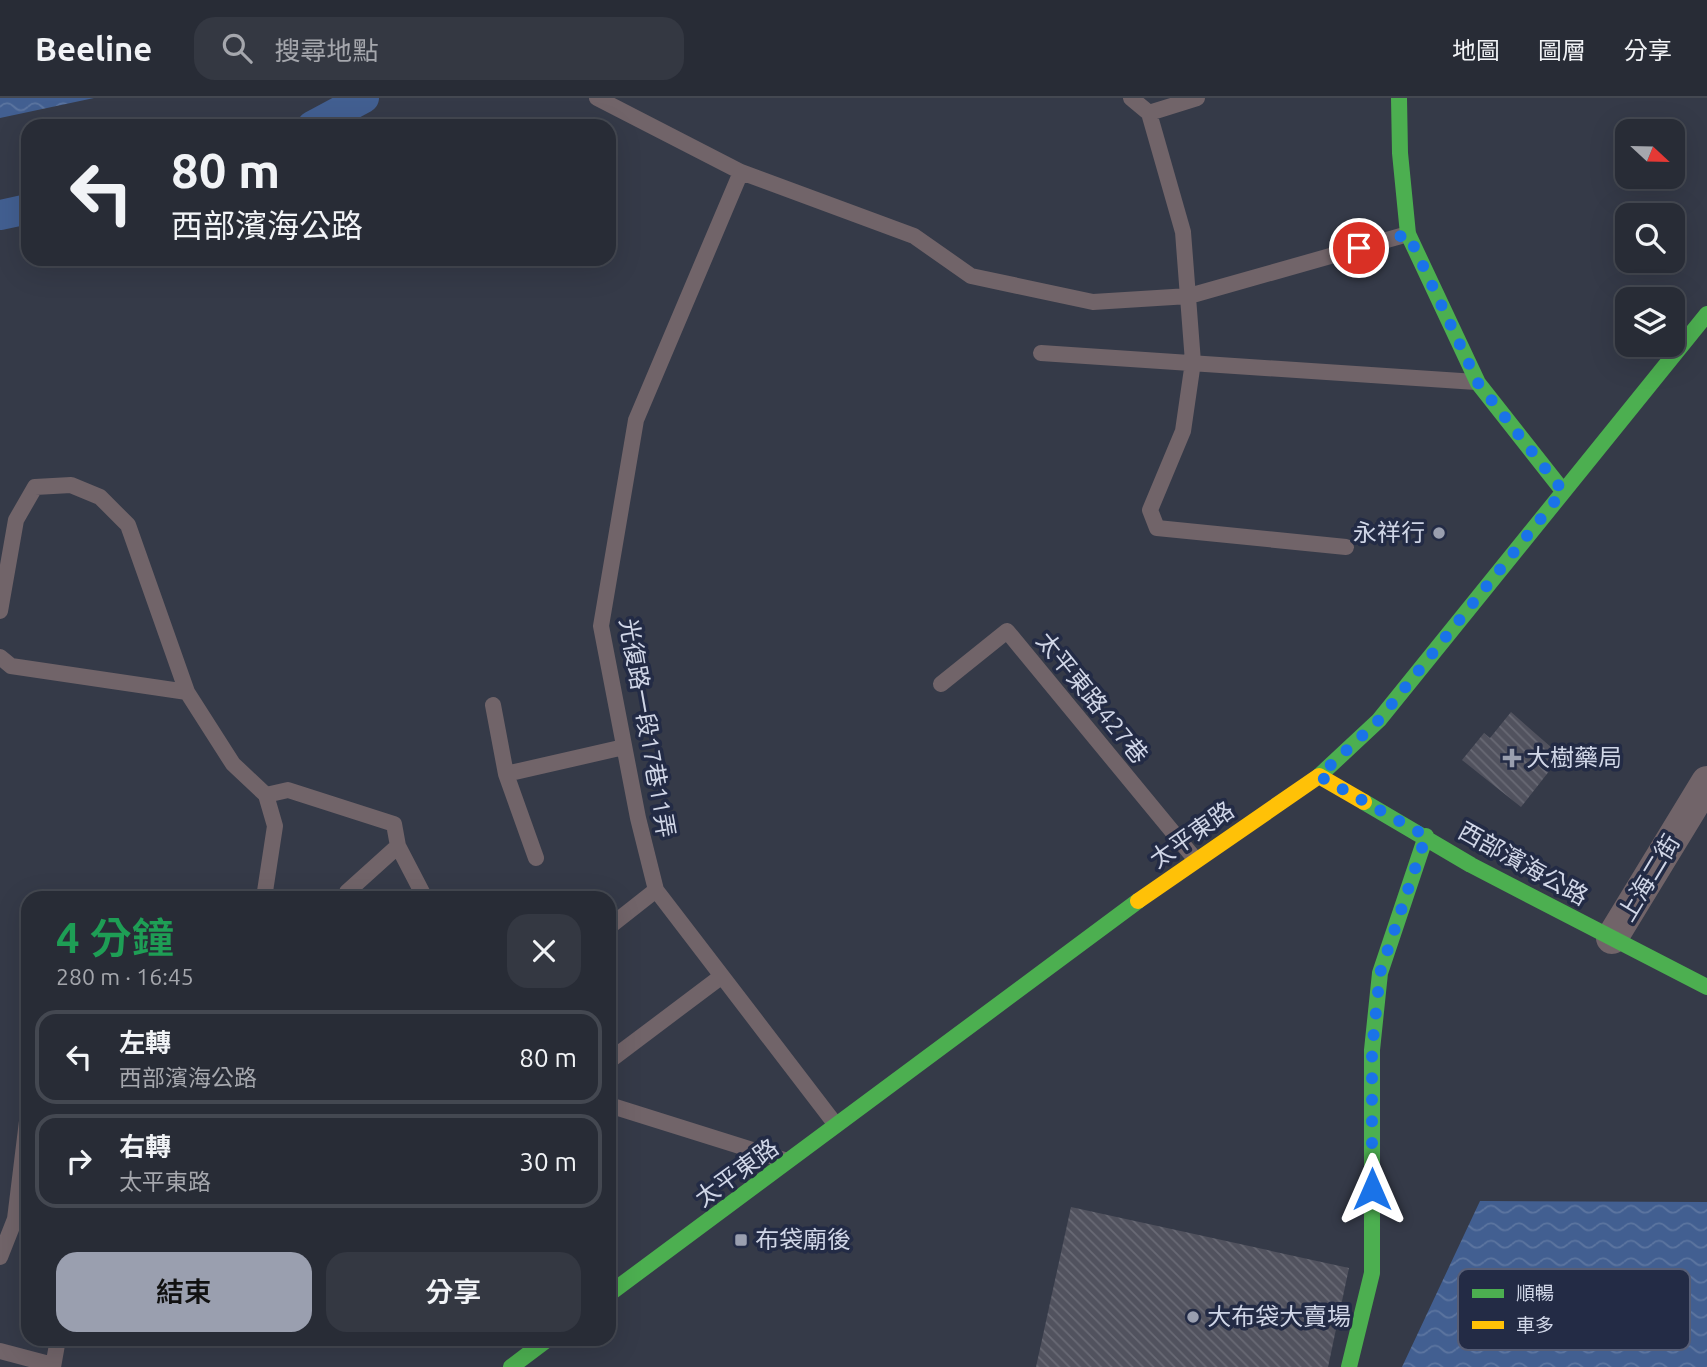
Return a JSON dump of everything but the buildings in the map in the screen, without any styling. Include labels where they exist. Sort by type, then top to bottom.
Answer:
[{"type":"main road","points":[[1399,98],[1400,153],[1408,234],[1478,383],[1563,491]]},
{"type":"main road","name":"太平東路","points":[[616,1289],[1195,859],[1319,776],[1379,720],[1707,314]]},
{"type":"main road","name":"西部濱海公路","points":[[1319,776],[1426,836],[1471,865],[1707,987]]},
{"type":"main road","points":[[1349,1367],[1372,1273],[1372,1050],[1380,973],[1426,836]]},
{"type":"main road","points":[[510,1367],[538,1346]]},
{"type":"street","name":"上海二街","points":[[1612,938],[1707,782]]},
{"type":"lane","points":[[597,98],[741,172],[914,236],[971,276],[1093,302],[1189,296],[1408,234]]},
{"type":"lane","points":[[1131,98],[1149,113],[1183,232],[1193,362],[1184,431],[1150,510],[1157,528],[1346,547]]},
{"type":"lane","points":[[1149,113],[1198,98]]},
{"type":"lane","name":"光復路一段17巷11弄","points":[[741,172],[636,420],[601,626],[656,891],[837,1127]]},
{"type":"lane","points":[[1041,353],[1478,383]]},
{"type":"lane","points":[[0,611],[16,520],[35,487],[71,485],[100,497],[128,525],[187,692],[233,764],[267,795],[275,826],[265,891]]},
{"type":"lane","name":"太平東路427巷","points":[[941,684],[1007,631],[1195,859]]},
{"type":"lane","points":[[0,657],[11,666],[187,692]]},
{"type":"lane","points":[[493,705],[506,774],[536,858]]},
{"type":"lane","points":[[506,774],[624,747]]},
{"type":"lane","points":[[267,795],[288,790],[394,824],[398,846],[421,891]]},
{"type":"lane","points":[[348,891],[398,846]]},
{"type":"lane","points":[[616,922],[656,891]]},
{"type":"lane","points":[[616,1055],[722,976]]},
{"type":"lane","points":[[616,1107],[790,1162]]},
{"type":"lane","points":[[0,1257],[15,1219],[21,1170]]},
{"type":"lane","points":[[0,1351],[53,1366],[57,1346]]},
{"type":"water","points":[[0,98],[94,98],[0,118]]},
{"type":"water","points":[[1480,1201],[1707,1202],[1707,1367],[1402,1367]]},
{"type":"waterway","points":[[325,119],[364,98]]},
{"type":"waterway","points":[[0,215],[21,210]]},
{"type":"traffic: fast","points":[[1399,98],[1400,153],[1408,234],[1478,383],[1563,491]]},
{"type":"traffic: fast","points":[[1319,776],[1379,720],[1707,314]]},
{"type":"traffic: fast","points":[[1364,802],[1471,865],[1707,987]]},
{"type":"traffic: fast","points":[[1349,1367],[1372,1273],[1372,1050],[1380,973],[1426,836]]},
{"type":"traffic: fast","points":[[616,1289],[1138,901]]},
{"type":"traffic: fast","points":[[511,1367],[539,1346]]},
{"type":"traffic: slow","points":[[1138,901],[1319,776],[1364,802]]},
{"type":"place","name":"永祥行","points":[[1439,533]]},
{"type":"place","name":"大樹藥局","points":[[1512,758]]},
{"type":"place","name":"布袋廟後","points":[[741,1240]]},
{"type":"place","name":"大布袋大賣場","points":[[1193,1317]]},
{"type":"route","points":[[1359,248],[1408,234],[1478,383],[1563,491],[1379,720],[1319,776],[1426,836],[1396,918],[1380,973],[1372,1050],[1372,1189]]}]
